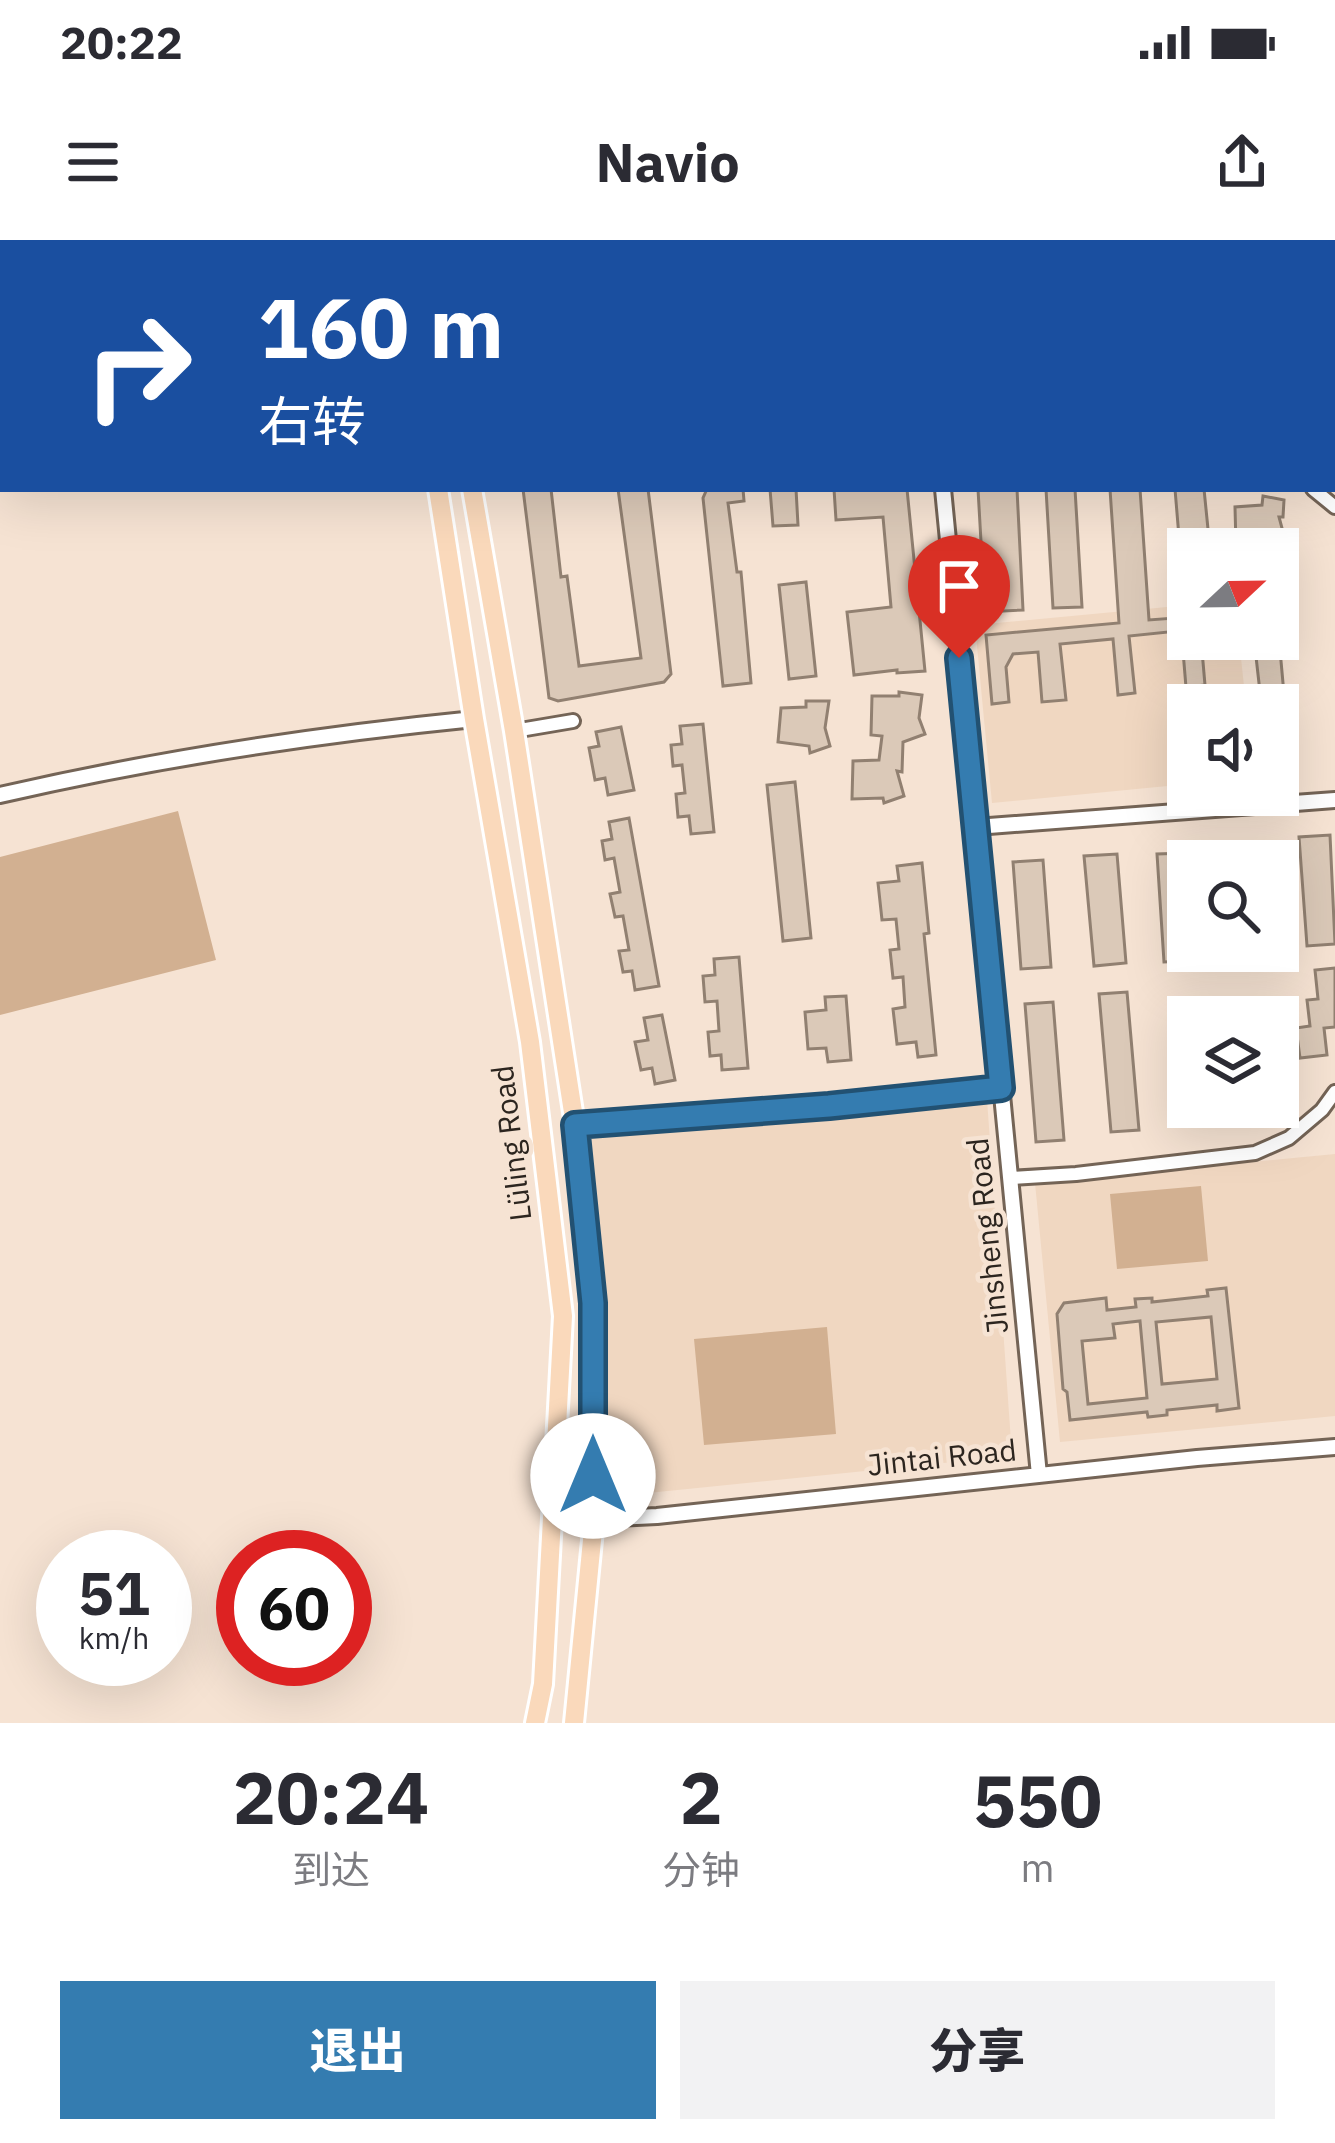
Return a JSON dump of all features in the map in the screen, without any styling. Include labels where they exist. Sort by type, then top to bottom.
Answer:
[{"type":"main road","name":"Lüling Road","points":[[438,492],[530,1042],[563,1316],[554,1521],[535,1723]]},
{"type":"main road","name":"Lüling Road","points":[[473,492],[575,1125],[593,1303],[594,1520],[574,1723]]},
{"type":"street","name":"Jinsheng Road","points":[[943,492],[1039,1475]]},
{"type":"street","points":[[0,795],[180,758],[474,718]]},
{"type":"street","points":[[514,731],[573,721]]},
{"type":"street","points":[[976,827],[1335,800]]},
{"type":"street","points":[[575,1125],[1001,1088]]},
{"type":"street","points":[[1010,1178],[1255,1153],[1289,1138],[1335,1092]]},
{"type":"street","name":"Jintai Road","points":[[554,1521],[657,1516],[1335,1447]]},
{"type":"shaded area","points":[[1167,607],[1167,660],[1241,660],[1244,684],[1167,684],[1167,786],[992,803],[975,625]]},
{"type":"shaded area","points":[[178,811],[216,960],[0,1015],[0,857]]},
{"type":"shaded area","points":[[987,1099],[1012,1456],[638,1494],[607,1469],[605,1301],[589,1133]]},
{"type":"shaded area","points":[[1335,1154],[1335,1416],[1060,1442],[1035,1183]]},
{"type":"shaded area","points":[[1201,1186],[1208,1261],[1117,1269],[1110,1194]]},
{"type":"shaded area","points":[[827,1327],[836,1434],[704,1445],[694,1339]]},
{"type":"building","points":[[523,492],[551,492],[561,577],[567,576],[579,666],[641,658],[618,492],[648,492],[671,674],[664,682],[558,701],[549,698]]},
{"type":"building","points":[[706,492],[743,492],[744,501],[728,503],[737,572],[741,572],[751,683],[723,686]]},
{"type":"building","points":[[770,492],[796,492],[798,525],[773,526]]},
{"type":"building","points":[[834,492],[907,492],[925,671],[854,675],[847,612],[891,607],[883,517],[836,520]]},
{"type":"building","points":[[978,492],[1017,492],[1023,610],[985,612]]},
{"type":"building","points":[[1046,492],[1075,492],[1082,607],[1053,608]]},
{"type":"building","points":[[1110,492],[1140,492],[1149,620],[1167,619],[1167,632],[1129,636],[1135,693],[1118,695],[1113,639],[1060,644],[1066,700],[1042,702],[1038,652],[1013,654],[1006,667],[1009,702],[992,704],[986,635],[1119,623]]},
{"type":"building","points":[[1175,492],[1204,492],[1208,528],[1178,528]]},
{"type":"building","points":[[1263,496],[1284,500],[1283,517],[1279,517],[1282,528],[1236,528],[1235,507],[1262,505]]},
{"type":"building","points":[[806,582],[816,676],[789,679],[779,585]]},
{"type":"building","points":[[1184,660],[1203,660],[1205,684],[1186,684]]},
{"type":"building","points":[[1256,660],[1281,660],[1283,684],[1259,684]]},
{"type":"building","points":[[899,692],[922,695],[919,718],[925,734],[903,742],[902,772],[897,771],[904,796],[884,803],[883,798],[852,799],[853,761],[879,760],[882,736],[871,735],[872,696],[899,696]]},
{"type":"building","points":[[806,701],[829,701],[825,728],[830,746],[810,753],[809,746],[778,742],[781,708],[806,707]]},
{"type":"building","points":[[703,724],[714,832],[691,834],[689,816],[678,817],[676,794],[685,793],[682,765],[673,766],[671,745],[682,744],[680,726]]},
{"type":"building","points":[[621,727],[634,790],[608,795],[605,778],[595,780],[589,748],[599,746],[596,732]]},
{"type":"building","points":[[795,782],[811,938],[783,941],[767,785]]},
{"type":"building","points":[[629,818],[659,986],[635,990],[632,971],[623,972],[619,951],[629,950],[623,916],[615,917],[610,894],[620,892],[614,858],[605,860],[602,841],[612,839],[609,822]]},
{"type":"building","points":[[1330,835],[1335,944],[1307,946],[1299,837]]},
{"type":"building","points":[[1117,854],[1126,963],[1094,966],[1084,856]]},
{"type":"building","points":[[1157,854],[1167,854],[1167,962],[1164,962]]},
{"type":"building","points":[[1043,860],[1051,967],[1021,969],[1013,862]]},
{"type":"building","points":[[922,863],[936,1055],[918,1057],[916,1042],[897,1044],[893,1009],[905,1007],[903,977],[893,978],[890,950],[899,949],[896,919],[882,920],[878,883],[899,881],[897,866]]},
{"type":"building","points":[[739,957],[748,1068],[722,1070],[721,1055],[710,1056],[708,1032],[719,1031],[717,1001],[705,1002],[703,976],[715,975],[714,959]]},
{"type":"building","points":[[1335,968],[1335,1027],[1324,1028],[1327,1055],[1300,1058],[1299,1028],[1310,1026],[1307,1000],[1318,999],[1315,970]]},
{"type":"building","points":[[1127,992],[1139,1130],[1111,1132],[1099,994]]},
{"type":"building","points":[[846,996],[851,1060],[828,1062],[826,1048],[808,1049],[805,1012],[826,1010],[825,997]]},
{"type":"building","points":[[1053,1002],[1064,1140],[1036,1142],[1025,1004]]},
{"type":"building","points":[[662,1015],[675,1080],[655,1084],[652,1068],[641,1070],[635,1042],[648,1040],[644,1018]]},
{"type":"building","points":[[1226,1288],[1239,1408],[1217,1411],[1217,1405],[1167,1410],[1167,1415],[1148,1417],[1147,1412],[1070,1420],[1057,1314],[1064,1303],[1106,1298],[1107,1310],[1136,1307],[1135,1299],[1152,1298],[1152,1302],[1208,1296],[1207,1290]],"holes":[[[1211,1317],[1217,1379],[1162,1384],[1156,1322]],[[1140,1321],[1147,1398],[1088,1404],[1082,1341],[1115,1338],[1113,1324]]]},
{"type":"route","points":[[593,1476],[593,1303],[575,1125],[1001,1088],[959,658]]}]
